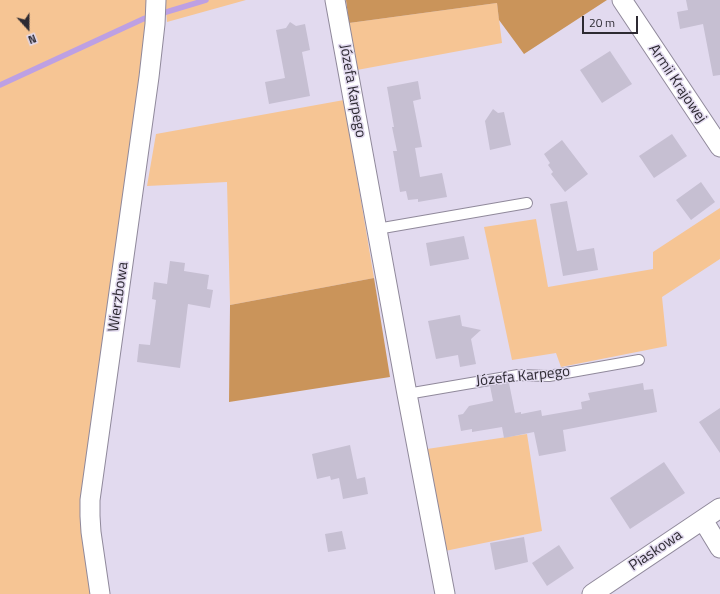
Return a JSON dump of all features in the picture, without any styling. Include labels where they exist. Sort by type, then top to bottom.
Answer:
[{"type":"street","name":"Józefa Karpego","points":[[335,0],[445,594]]},
{"type":"street","name":"Armii Krajowej","points":[[622,0],[720,147]]},
{"type":"street","name":"Wierzbowa","points":[[100,594],[91,532],[90,500],[149,77],[155,10]]},
{"type":"street","name":"Piaskowa","points":[[592,594],[720,508]]},
{"type":"street","points":[[703,520],[720,548]]},
{"type":"lane","points":[[377,229],[527,203]]},
{"type":"lane","name":"Józefa Karpego","points":[[407,394],[518,375],[549,376],[639,360]]},
{"type":"shaded area","points":[[0,0],[149,0],[90,474],[95,594],[0,594]]},
{"type":"shaded area","points":[[165,0],[246,0],[167,22]]},
{"type":"shaded area","points":[[346,0],[607,0],[524,54],[499,20],[497,3],[349,23]]},
{"type":"shaded area","points":[[497,3],[502,43],[357,70],[349,23]]},
{"type":"shaded area","points":[[344,100],[374,278],[230,305],[227,182],[147,186],[156,134]]},
{"type":"shaded area","points":[[720,208],[720,259],[662,297],[667,346],[561,367],[556,353],[512,360],[484,227],[536,219],[548,287],[653,269],[653,252]]},
{"type":"shaded area","points":[[374,278],[390,377],[229,402],[230,305]]},
{"type":"shaded area","points":[[527,434],[542,531],[445,551],[427,449]]},
{"type":"building","points":[[686,0],[720,0],[720,75],[713,76],[703,24],[680,29],[677,12],[688,10]]},
{"type":"building","points":[[290,22],[296,26],[305,24],[310,50],[302,52],[310,96],[269,104],[265,82],[285,78],[276,30],[286,28]]},
{"type":"building","points":[[610,51],[632,84],[602,103],[580,70]]},
{"type":"building","points":[[418,81],[421,99],[413,101],[422,147],[415,148],[420,177],[442,173],[447,197],[418,202],[418,199],[408,200],[406,191],[400,192],[393,151],[397,151],[392,127],[394,127],[387,87]]},
{"type":"building","points":[[493,109],[498,113],[504,112],[511,145],[490,150],[485,121]]},
{"type":"building","points":[[672,134],[687,156],[654,178],[639,156]]},
{"type":"building","points":[[562,140],[588,174],[565,192],[551,174],[553,172],[548,165],[550,163],[544,154]]},
{"type":"building","points":[[701,182],[715,202],[691,220],[676,200]]},
{"type":"building","points":[[567,201],[577,251],[594,248],[598,270],[563,276],[550,204]]},
{"type":"building","points":[[464,236],[469,259],[430,266],[426,243]]},
{"type":"building","points":[[170,261],[185,263],[184,271],[209,275],[207,289],[213,290],[210,308],[188,304],[180,368],[137,362],[139,344],[150,345],[156,300],[152,299],[154,282],[167,284]]},
{"type":"building","points":[[460,315],[462,326],[481,330],[471,339],[476,364],[460,367],[458,355],[436,359],[428,321]]},
{"type":"building","points":[[509,383],[515,413],[521,412],[521,414],[541,410],[542,416],[582,409],[581,402],[590,400],[588,393],[643,383],[644,390],[653,389],[657,412],[563,430],[566,451],[539,456],[534,432],[504,438],[502,427],[472,432],[472,429],[461,431],[458,415],[463,414],[469,406],[493,401],[490,386]]},
{"type":"building","points":[[720,408],[720,453],[699,422]]},
{"type":"building","points":[[350,445],[357,479],[365,477],[368,494],[343,499],[339,478],[331,480],[330,476],[317,479],[312,454]]},
{"type":"building","points":[[664,462],[685,493],[630,529],[610,498]]},
{"type":"building","points":[[342,531],[346,549],[328,552],[325,534]]},
{"type":"building","points":[[524,537],[528,562],[495,570],[490,543]]},
{"type":"building","points":[[559,545],[574,568],[547,586],[532,563]]},
{"type":"waterway","points":[[0,85],[143,19],[206,0]]}]
